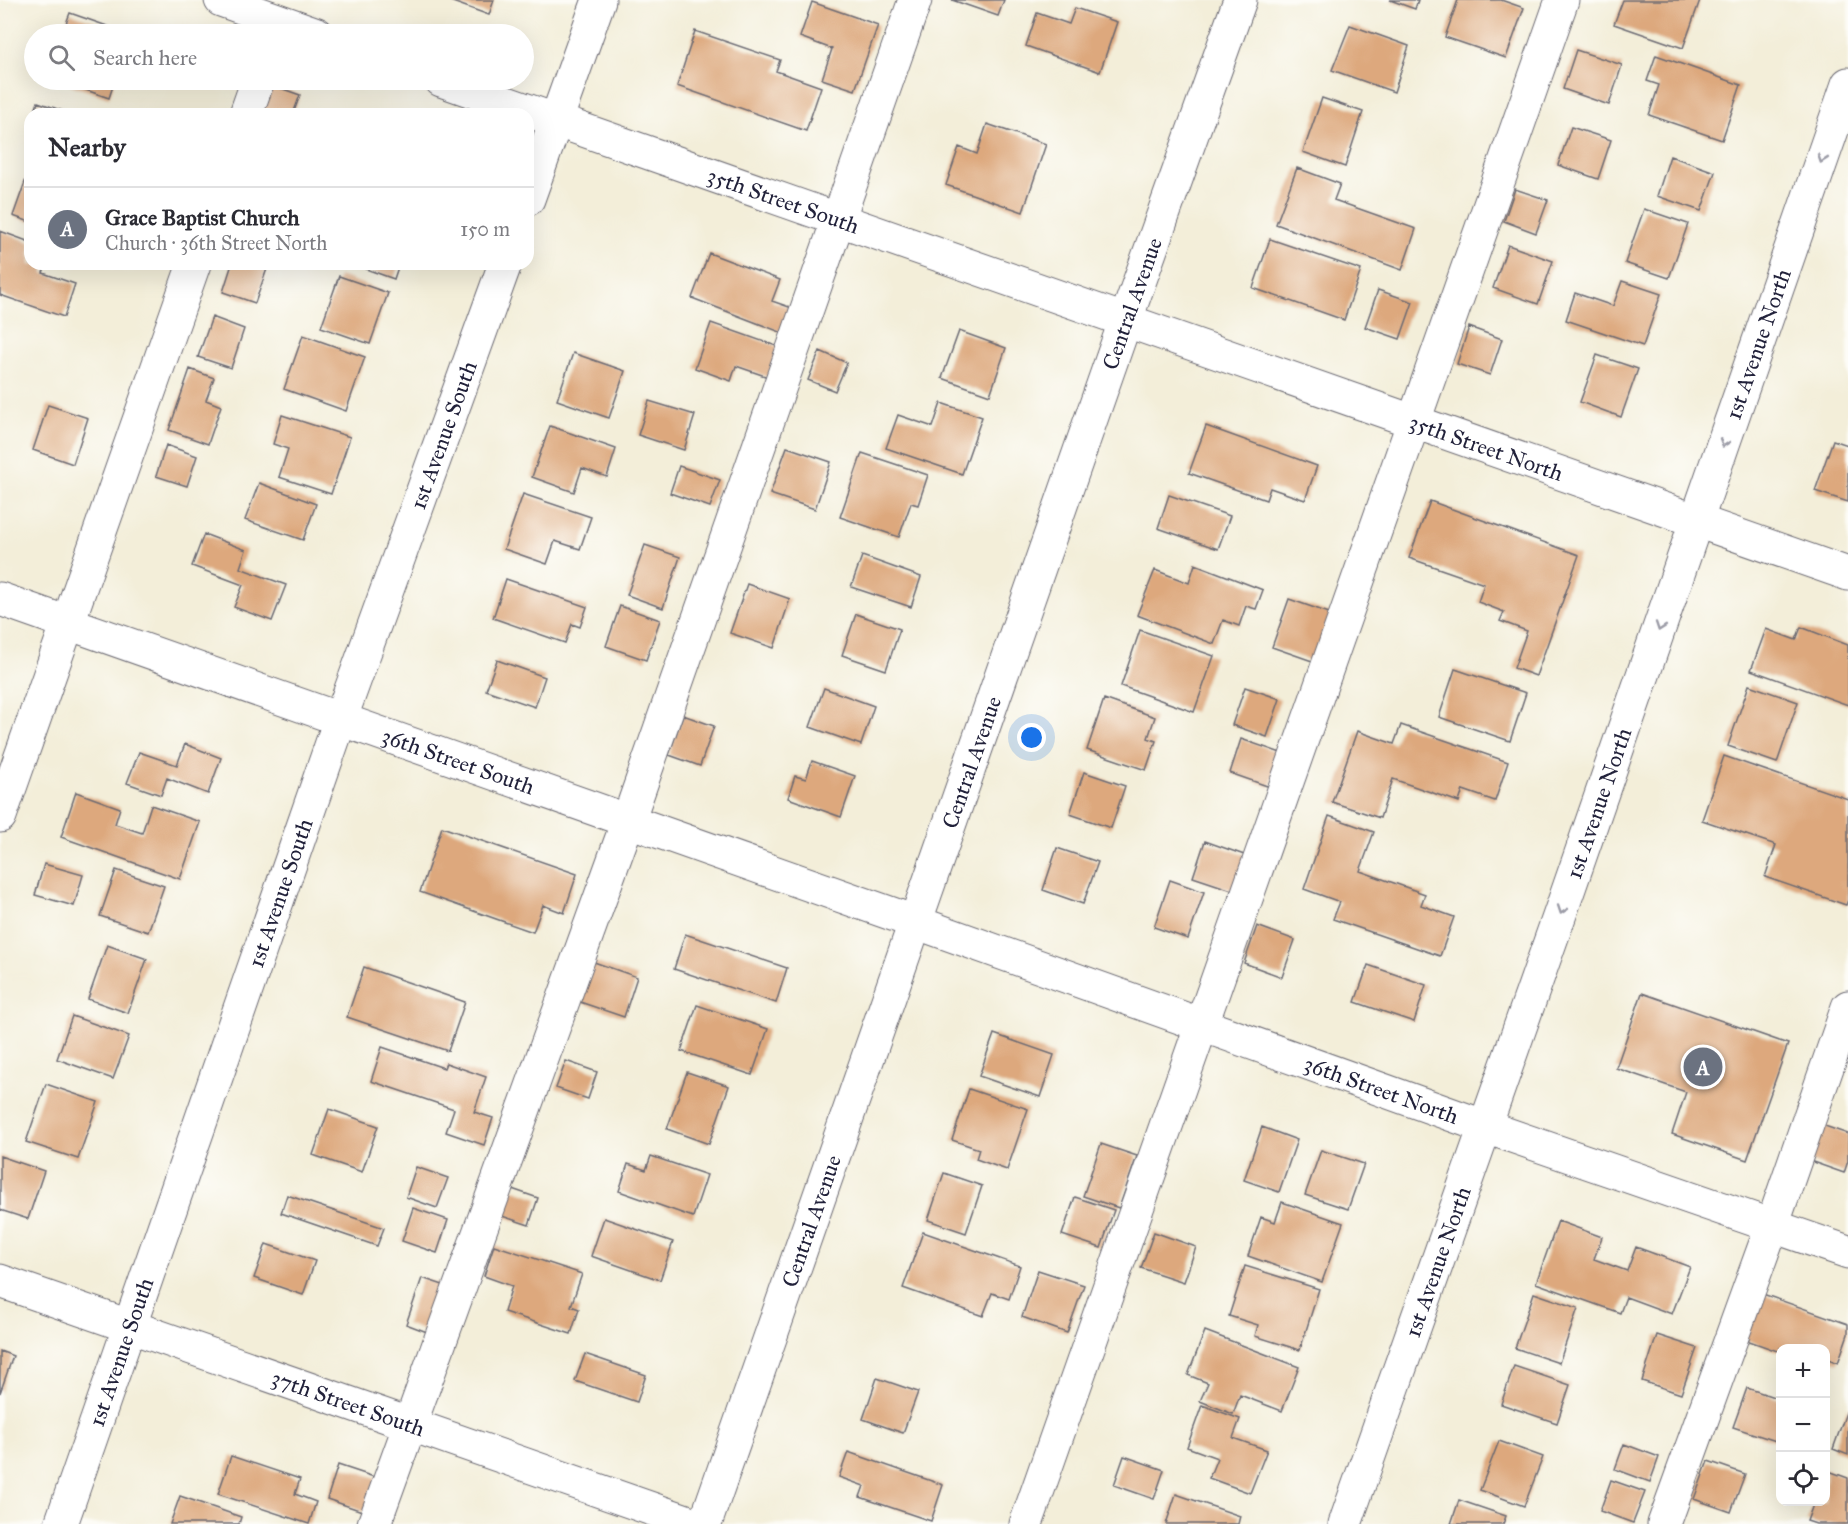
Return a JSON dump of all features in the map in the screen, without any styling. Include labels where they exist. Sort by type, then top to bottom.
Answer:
[{"type":"street","points":[[221,0],[294,24]]},
{"type":"street","points":[[534,182],[599,0]]},
{"type":"street","points":[[374,1524],[628,821],[915,0]]},
{"type":"street","name":"Central Avenue","points":[[705,1524],[1126,319],[1240,0]]},
{"type":"street","points":[[1026,1524],[1562,0]]},
{"type":"street","name":"1st Avenue North","points":[[1346,1524],[1698,521],[1848,84]]},
{"type":"street","points":[[248,108],[254,90]]},
{"type":"street","name":"35th Street South","points":[[469,90],[520,108]]},
{"type":"street","name":"35th Street South","points":[[534,113],[1126,319]]},
{"type":"street","points":[[0,816],[192,270]]},
{"type":"street","name":"1st Avenue South","points":[[61,1524],[340,720],[503,270]]},
{"type":"street","name":"35th Street North","points":[[1126,319],[1848,574]]},
{"type":"street","name":"36th Street South","points":[[0,599],[915,922]]},
{"type":"street","name":"36th Street North","points":[[915,922],[1486,1127],[1848,1252]]},
{"type":"street","points":[[1664,1524],[1772,1226],[1848,1007]]},
{"type":"street","name":"37th Street South","points":[[0,1281],[695,1524]]},
{"type":"building","points":[[447,0],[494,0],[489,15]]},
{"type":"building","points":[[952,0],[1004,0],[998,16]]},
{"type":"building","points":[[1390,0],[1418,0],[1415,9]]},
{"type":"building","points":[[1458,0],[1501,0],[1524,8],[1506,58],[1445,37]]},
{"type":"building","points":[[1623,0],[1700,0],[1683,48],[1614,24]]},
{"type":"building","points":[[812,2],[878,25],[855,90],[822,79],[832,49],[800,37]]},
{"type":"building","points":[[1075,8],[1117,22],[1100,72],[1026,46],[1037,13],[1069,24]]},
{"type":"building","points":[[70,13],[101,24],[66,24]]},
{"type":"building","points":[[1350,25],[1409,46],[1394,92],[1332,70]]},
{"type":"building","points":[[695,31],[780,60],[776,71],[821,87],[806,131],[677,86]]},
{"type":"building","points":[[1576,50],[1622,65],[1609,105],[1563,89]]},
{"type":"building","points":[[1656,55],[1741,85],[1722,140],[1649,115],[1659,85],[1647,81]]},
{"type":"building","points":[[86,90],[112,90],[109,98]]},
{"type":"building","points":[[267,90],[286,90],[300,95],[295,108],[261,108]]},
{"type":"building","points":[[1322,98],[1363,112],[1345,167],[1303,152]]},
{"type":"building","points":[[38,102],[55,108],[36,108]]},
{"type":"building","points":[[987,124],[1046,144],[1023,212],[946,185],[959,147],[977,154]]},
{"type":"building","points":[[1571,127],[1611,140],[1598,179],[1558,165]]},
{"type":"building","points":[[1670,156],[1715,172],[1701,211],[1657,196]]},
{"type":"building","points":[[1297,168],[1340,184],[1334,200],[1416,229],[1402,270],[1276,224]]},
{"type":"building","points":[[24,185],[24,220],[13,216]]},
{"type":"building","points":[[1515,189],[1548,200],[1536,233],[1504,221]]},
{"type":"building","points":[[1644,209],[1688,224],[1669,278],[1625,263]]},
{"type":"building","points":[[0,231],[24,240],[24,270],[44,270],[43,273],[75,284],[64,317],[0,295]]},
{"type":"building","points":[[1270,239],[1361,270],[1344,320],[1253,288]]},
{"type":"building","points":[[1508,245],[1553,261],[1538,304],[1493,288]]},
{"type":"building","points":[[709,253],[780,280],[772,301],[792,308],[783,333],[692,298]]},
{"type":"building","points":[[230,270],[267,270],[255,303],[223,292]]},
{"type":"building","points":[[369,270],[397,270],[394,279]]},
{"type":"building","points":[[339,276],[388,293],[370,344],[321,327]]},
{"type":"building","points":[[1622,281],[1661,294],[1643,346],[1566,320],[1575,293],[1613,306]]},
{"type":"building","points":[[1378,290],[1413,302],[1400,339],[1365,327]]},
{"type":"building","points":[[212,317],[244,329],[231,368],[198,357]]},
{"type":"building","points":[[711,323],[779,347],[768,377],[736,366],[731,381],[695,368]]},
{"type":"building","points":[[1469,327],[1502,339],[1490,375],[1457,364]]},
{"type":"building","points":[[959,331],[1006,348],[990,395],[942,378]]},
{"type":"building","points":[[303,335],[365,357],[346,411],[284,389]]},
{"type":"building","points":[[820,351],[847,363],[835,391],[808,380]]},
{"type":"building","points":[[573,353],[625,371],[609,418],[557,400]]},
{"type":"building","points":[[1597,355],[1638,369],[1621,417],[1580,402]]},
{"type":"building","points":[[190,369],[214,378],[206,400],[221,406],[208,444],[169,430]]},
{"type":"building","points":[[649,401],[695,415],[684,450],[638,435]]},
{"type":"building","points":[[941,403],[982,417],[962,474],[886,448],[898,415],[933,427]]},
{"type":"building","points":[[48,405],[88,418],[73,464],[33,450]]},
{"type":"building","points":[[282,415],[350,437],[331,494],[279,477],[288,449],[273,444]]},
{"type":"building","points":[[550,426],[616,449],[607,477],[582,468],[574,492],[532,477]]},
{"type":"building","points":[[1206,426],[1317,466],[1305,500],[1270,488],[1266,500],[1189,473]]},
{"type":"building","points":[[1833,440],[1848,445],[1848,502],[1815,491]]},
{"type":"building","points":[[166,445],[197,456],[187,486],[156,476]]},
{"type":"building","points":[[787,447],[831,462],[815,509],[770,494]]},
{"type":"building","points":[[862,453],[928,475],[918,505],[911,503],[899,537],[840,517]]},
{"type":"building","points":[[679,466],[720,480],[710,507],[670,493]]},
{"type":"building","points":[[259,483],[316,504],[303,540],[245,520]]},
{"type":"building","points":[[523,494],[591,517],[580,549],[555,541],[547,564],[504,549]]},
{"type":"building","points":[[1169,495],[1230,516],[1218,549],[1158,528]]},
{"type":"building","points":[[1430,501],[1579,555],[1536,676],[1514,668],[1527,631],[1500,621],[1504,612],[1478,602],[1484,584],[1409,558]]},
{"type":"building","points":[[204,534],[246,550],[240,568],[286,585],[272,621],[234,607],[243,585],[192,566]]},
{"type":"building","points":[[645,545],[680,557],[663,608],[627,595]]},
{"type":"building","points":[[862,556],[921,577],[911,607],[851,587]]},
{"type":"building","points":[[1195,564],[1263,590],[1256,609],[1246,606],[1239,626],[1223,620],[1214,644],[1137,615],[1155,570],[1189,583]]},
{"type":"building","points":[[506,579],[587,607],[580,627],[572,624],[565,643],[493,618]]},
{"type":"building","points":[[747,584],[790,599],[774,648],[730,633]]},
{"type":"building","points":[[1289,599],[1332,614],[1315,662],[1272,647]]},
{"type":"building","points":[[620,606],[660,620],[646,660],[606,646]]},
{"type":"building","points":[[856,614],[900,629],[886,670],[842,655]]},
{"type":"building","points":[[1801,627],[1848,645],[1848,705],[1751,670],[1766,629],[1796,640]]},
{"type":"building","points":[[1140,630],[1214,656],[1194,712],[1121,686]]},
{"type":"building","points":[[497,660],[545,677],[535,707],[486,690]]},
{"type":"building","points":[[1455,669],[1526,693],[1510,741],[1439,717]]},
{"type":"building","points":[[1749,685],[1798,702],[1777,763],[1728,746]]},
{"type":"building","points":[[1245,687],[1280,699],[1267,737],[1232,725]]},
{"type":"building","points":[[824,688],[874,706],[861,745],[810,727]]},
{"type":"building","points":[[1104,699],[1155,717],[1148,738],[1156,741],[1146,770],[1087,750]]},
{"type":"building","points":[[683,715],[714,726],[700,766],[669,755]]},
{"type":"building","points":[[1401,725],[1508,762],[1495,801],[1463,790],[1459,802],[1393,779],[1380,818],[1332,802],[1357,731],[1394,744]]},
{"type":"building","points":[[1241,739],[1281,753],[1270,787],[1230,773]]},
{"type":"building","points":[[185,744],[221,758],[208,794],[167,778],[161,795],[127,783],[139,752],[177,765]]},
{"type":"building","points":[[1724,756],[1848,799],[1848,900],[1846,905],[1765,877],[1776,845],[1702,820]]},
{"type":"building","points":[[812,761],[855,776],[841,817],[788,798],[795,776],[806,779]]},
{"type":"building","points":[[1084,772],[1125,786],[1111,828],[1070,814]]},
{"type":"building","points":[[76,792],[120,808],[115,824],[142,833],[151,805],[200,822],[180,879],[61,837]]},
{"type":"building","points":[[1329,816],[1374,832],[1360,871],[1425,894],[1421,905],[1454,917],[1440,956],[1333,919],[1340,902],[1304,889]]},
{"type":"building","points":[[442,827],[577,874],[564,913],[543,905],[533,932],[420,892]]},
{"type":"building","points":[[1205,841],[1247,856],[1235,891],[1193,877]]},
{"type":"building","points":[[1057,848],[1098,862],[1083,904],[1043,890]]},
{"type":"building","points":[[44,864],[83,875],[74,906],[35,895]]},
{"type":"building","points":[[116,870],[164,886],[148,932],[100,916]]},
{"type":"building","points":[[1170,880],[1204,892],[1188,939],[1154,927]]},
{"type":"building","points":[[1257,926],[1295,940],[1282,977],[1244,963]]},
{"type":"building","points":[[685,934],[787,968],[776,1003],[674,969]]},
{"type":"building","points":[[107,945],[147,959],[128,1013],[88,999]]},
{"type":"building","points":[[594,962],[637,977],[624,1017],[580,1002]]},
{"type":"building","points":[[1368,965],[1426,985],[1414,1022],[1355,1002]]},
{"type":"building","points":[[364,967],[465,1002],[448,1051],[347,1017]]},
{"type":"building","points":[[1642,993],[1788,1044],[1747,1160],[1672,1134],[1686,1092],[1616,1068]]},
{"type":"building","points":[[697,1005],[768,1029],[752,1075],[681,1051]]},
{"type":"building","points":[[72,1016],[129,1036],[113,1079],[57,1059]]},
{"type":"building","points":[[994,1034],[1054,1055],[1040,1097],[979,1076]]},
{"type":"building","points":[[382,1047],[444,1068],[446,1063],[486,1077],[474,1112],[493,1118],[484,1145],[446,1132],[454,1109],[371,1081]]},
{"type":"building","points":[[566,1061],[597,1072],[588,1099],[556,1088]]},
{"type":"building","points":[[687,1072],[729,1086],[709,1144],[667,1129]]},
{"type":"building","points":[[46,1084],[98,1102],[78,1159],[26,1142]]},
{"type":"building","points":[[969,1089],[1028,1109],[1007,1170],[976,1159],[979,1149],[952,1140]]},
{"type":"building","points":[[329,1109],[378,1126],[362,1172],[313,1155]]},
{"type":"building","points":[[1819,1124],[1848,1134],[1848,1161],[1844,1173],[1807,1160]]},
{"type":"building","points":[[1262,1127],[1297,1140],[1279,1192],[1244,1180]]},
{"type":"building","points":[[1101,1144],[1137,1156],[1119,1208],[1083,1196]]},
{"type":"building","points":[[1321,1150],[1364,1164],[1348,1209],[1305,1195]]},
{"type":"building","points":[[0,1156],[44,1171],[28,1219],[0,1210]]},
{"type":"building","points":[[651,1156],[707,1175],[693,1217],[619,1191],[628,1164],[646,1170]]},
{"type":"building","points":[[416,1167],[448,1178],[437,1208],[406,1197]]},
{"type":"building","points":[[944,1173],[982,1186],[966,1233],[928,1220]]},
{"type":"building","points":[[512,1189],[538,1198],[529,1225],[502,1216]]},
{"type":"building","points":[[287,1195],[384,1228],[377,1246],[281,1213]]},
{"type":"building","points":[[1075,1197],[1114,1210],[1101,1248],[1062,1235]]},
{"type":"building","points":[[1282,1202],[1343,1223],[1322,1282],[1248,1256],[1261,1217],[1275,1222]]},
{"type":"building","points":[[413,1208],[448,1220],[437,1253],[402,1241]]},
{"type":"building","points":[[604,1218],[673,1242],[660,1280],[591,1256]]},
{"type":"building","points":[[1558,1221],[1602,1237],[1594,1259],[1627,1271],[1636,1247],[1690,1267],[1672,1314],[1626,1297],[1620,1313],[1536,1283]]},
{"type":"building","points":[[923,1232],[1020,1266],[1009,1299],[992,1293],[983,1316],[903,1288]]},
{"type":"building","points":[[1154,1232],[1196,1247],[1184,1282],[1141,1268]]},
{"type":"building","points":[[266,1244],[315,1261],[303,1295],[254,1278]]},
{"type":"building","points":[[494,1245],[582,1274],[571,1306],[579,1309],[571,1334],[504,1312],[512,1286],[484,1276]]},
{"type":"building","points":[[1245,1266],[1319,1289],[1300,1350],[1255,1336],[1258,1325],[1229,1316]]},
{"type":"building","points":[[1038,1270],[1084,1285],[1067,1333],[1022,1317]]},
{"type":"building","points":[[422,1278],[443,1285],[427,1332],[406,1324]]},
{"type":"building","points":[[1757,1292],[1848,1324],[1848,1334],[1838,1363],[1830,1360],[1830,1344],[1776,1344],[1776,1351],[1741,1338]]},
{"type":"building","points":[[1534,1293],[1578,1308],[1559,1363],[1515,1348]]},
{"type":"building","points":[[1205,1331],[1299,1367],[1282,1411],[1240,1395],[1233,1414],[1200,1401],[1208,1383],[1188,1375]]},
{"type":"building","points":[[1657,1335],[1697,1348],[1681,1394],[1642,1381]]},
{"type":"building","points":[[0,1351],[13,1356],[0,1393]]},
{"type":"building","points":[[585,1354],[646,1375],[637,1402],[575,1381]]},
{"type":"building","points":[[1514,1366],[1570,1385],[1557,1423],[1501,1404]]},
{"type":"building","points":[[877,1378],[918,1392],[903,1433],[863,1419]]},
{"type":"building","points":[[1747,1388],[1776,1398],[1776,1441],[1733,1427]]},
{"type":"building","points":[[1202,1405],[1240,1419],[1233,1438],[1267,1450],[1250,1493],[1209,1478],[1217,1458],[1187,1447]]},
{"type":"building","points":[[1848,1407],[1848,1455],[1833,1449]]},
{"type":"building","points":[[1499,1441],[1543,1457],[1524,1506],[1480,1490]]},
{"type":"building","points":[[1624,1444],[1659,1457],[1650,1482],[1615,1469]]},
{"type":"building","points":[[848,1452],[943,1485],[931,1521],[860,1497],[864,1486],[839,1477]]},
{"type":"building","points":[[231,1456],[300,1479],[295,1494],[316,1502],[309,1524],[218,1494]]},
{"type":"building","points":[[1124,1456],[1164,1470],[1154,1499],[1114,1485]]},
{"type":"building","points":[[1708,1461],[1745,1474],[1731,1512],[1694,1499]]},
{"type":"building","points":[[338,1465],[377,1478],[365,1512],[327,1499]]},
{"type":"building","points":[[1830,1471],[1848,1478],[1848,1524],[1816,1524],[1807,1521],[1813,1506],[1830,1506]]},
{"type":"building","points":[[1611,1480],[1645,1492],[1633,1523],[1600,1511]]},
{"type":"building","points":[[1176,1494],[1240,1516],[1238,1524],[1166,1524]]},
{"type":"building","points":[[180,1496],[241,1517],[239,1524],[170,1524]]},
{"type":"building","points":[[1459,1500],[1506,1516],[1503,1524],[1451,1524]]},
{"type":"place","name":"Grace Baptist Church","points":[[1703,1067]]}]
